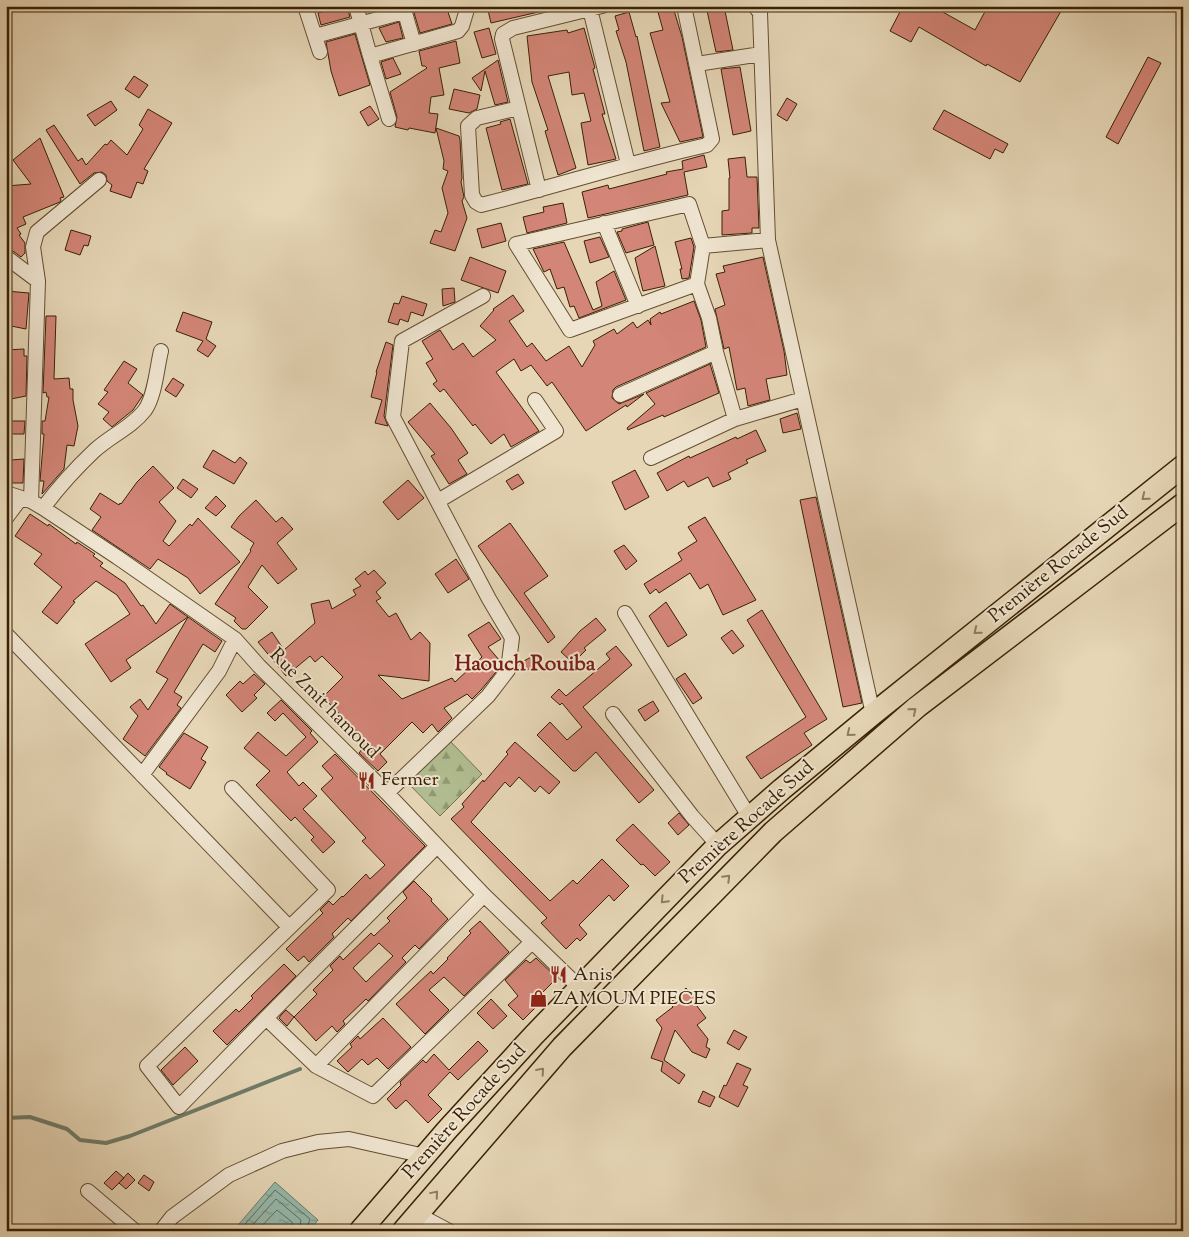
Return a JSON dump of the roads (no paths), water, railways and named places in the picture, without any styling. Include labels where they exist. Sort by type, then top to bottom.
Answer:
[{"type":"highway","name":"Première Rocade Sud","points":[[360,1231],[534,1035],[718,845],[873,714],[1183,466]]},
{"type":"highway","name":"Première Rocade Sud","points":[[403,1231],[562,1047],[773,832],[917,707],[1183,504]]},
{"type":"street","points":[[306,6],[320,52]]},
{"type":"street","points":[[356,6],[389,119]]},
{"type":"street","points":[[370,56],[458,32],[462,26],[468,6]]},
{"type":"street","points":[[519,108],[477,118],[468,126],[472,195],[476,202],[481,205],[628,164],[707,145],[712,139],[684,6]]},
{"type":"street","points":[[755,6],[760,14],[768,240],[873,714]]},
{"type":"street","points":[[539,190],[502,39],[504,34],[513,28],[596,8],[628,164]]},
{"type":"street","points":[[315,36],[361,24],[404,9],[414,44]]},
{"type":"street","points":[[697,64],[761,54]]},
{"type":"street","points":[[32,502],[38,281],[33,247],[37,232],[99,180]]},
{"type":"street","points":[[697,284],[570,330],[516,244],[689,204],[703,246],[697,284],[709,318],[716,352],[735,420]]},
{"type":"street","points":[[604,223],[638,306]]},
{"type":"street","points":[[703,246],[768,240]]},
{"type":"street","points":[[6,257],[38,281]]},
{"type":"street","points":[[387,794],[488,696],[508,670],[512,638],[489,599],[393,417],[402,342],[483,296]]},
{"type":"street","points":[[6,518],[32,502],[57,490],[95,450],[146,409],[152,395],[161,351]]},
{"type":"street","points":[[620,395],[716,352]]},
{"type":"street","points":[[651,458],[735,420],[803,398]]},
{"type":"street","points":[[438,501],[556,431],[535,400]]},
{"type":"street","name":"Rue Zmit hamoud","points":[[6,493],[32,502],[117,556],[235,639],[259,666],[484,894],[580,987]]},
{"type":"street","points":[[625,613],[750,818]]},
{"type":"street","points":[[6,634],[289,927]]},
{"type":"street","points":[[142,775],[219,671],[235,639]]},
{"type":"street","points":[[613,714],[692,816],[718,845]]},
{"type":"street","points":[[232,788],[328,890],[147,1066],[178,1107],[437,846]]},
{"type":"street","points":[[316,1066],[484,894]]},
{"type":"street","points":[[266,1018],[316,1066],[374,1096],[532,942]]},
{"type":"street","points":[[161,1231],[172,1217],[229,1175],[282,1151],[318,1142],[349,1139],[425,1156]]},
{"type":"street","points":[[88,1191],[135,1231]]},
{"type":"street","points":[[417,1214],[449,1231]]},
{"type":"water","points":[[275,1182],[318,1220],[309,1231],[233,1231]]},
{"type":"waterway","points":[[6,1118],[30,1117],[67,1129],[80,1140],[106,1143],[130,1136],[300,1069]]},
{"type":"place","name":"Fermer","points":[[367,780]]},
{"type":"place","name":"Anis","points":[[559,975]]},
{"type":"place","name":"ZAMOUM PIECES","points":[[539,999]]},
{"type":"district","name":"Haouch Rouiba","points":[[525,665]]}]
